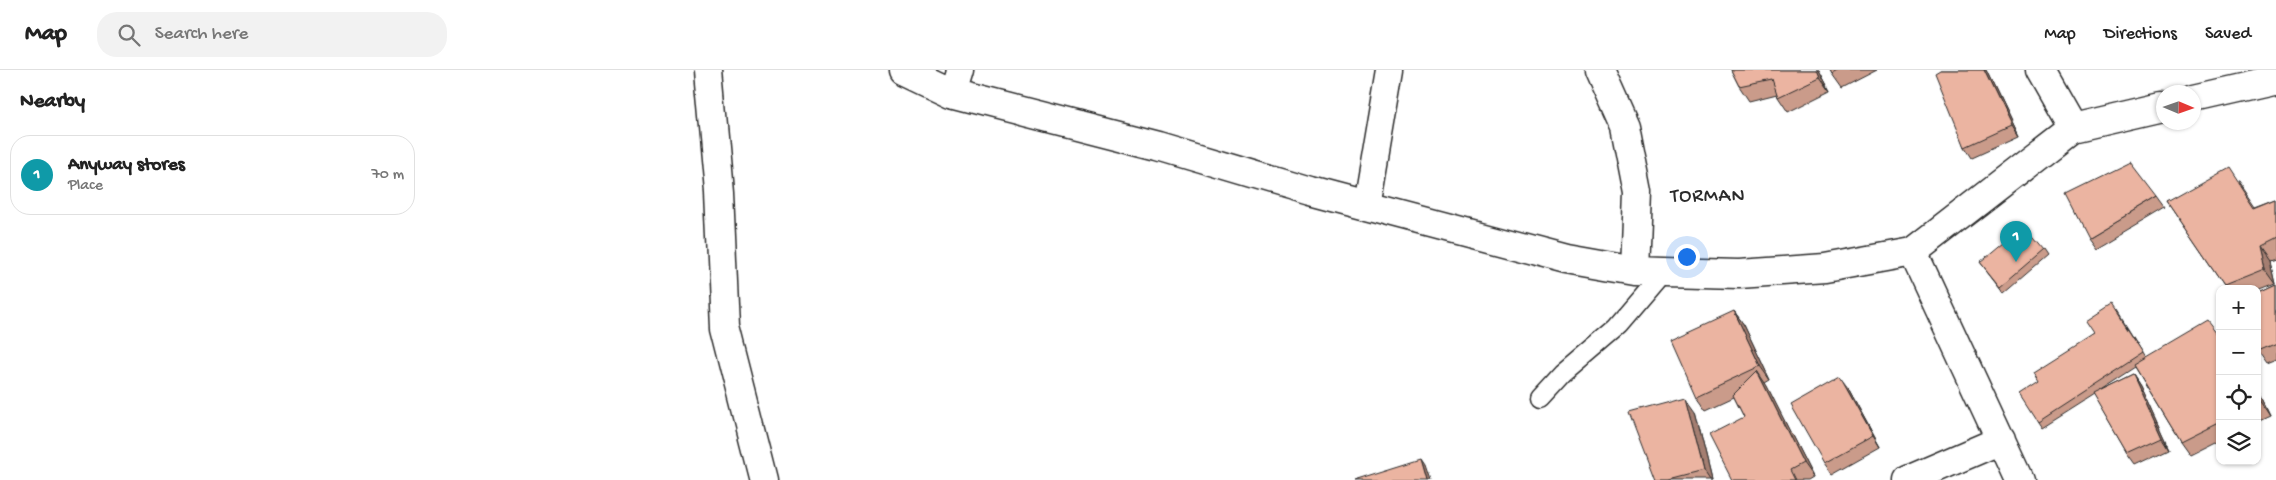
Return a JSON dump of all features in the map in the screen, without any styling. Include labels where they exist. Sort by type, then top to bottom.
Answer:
[{"type":"street","points":[[708,70],[719,192],[725,327],[764,480]]},
{"type":"street","points":[[904,70],[955,81],[1158,146],[1367,206],[1567,259],[1635,271],[1664,272],[1739,274],[1825,268],[1913,252],[2073,128],[2156,108]]},
{"type":"street","points":[[1367,206],[1389,70]]},
{"type":"street","points":[[1600,70],[1625,126],[1638,193],[1635,271]]},
{"type":"street","points":[[2040,70],[2073,128]]},
{"type":"street","points":[[2201,97],[2276,80]]},
{"type":"street","points":[[1913,252],[2019,480]]},
{"type":"street","points":[[1908,480],[2001,440]]},
{"type":"lane","points":[[1540,398],[1563,374],[1618,326],[1664,272]]},
{"type":"building","points":[[1731,70],[1817,70],[1820,77],[1778,97],[1772,79],[1739,86]]},
{"type":"building","points":[[1830,70],[1839,70],[1832,74]]},
{"type":"building","points":[[1940,70],[1984,70],[2011,126],[1965,147],[1935,73]]},
{"type":"building","points":[[2131,163],[2157,197],[2088,238],[2066,195]]},
{"type":"building","points":[[2228,167],[2254,207],[2276,198],[2276,240],[2260,248],[2265,270],[2224,285],[2167,201]]},
{"type":"building","points":[[2023,226],[2043,250],[2000,287],[1980,262]]},
{"type":"building","points":[[2276,285],[2276,343],[2261,349],[2261,330],[2261,292]]},
{"type":"building","points":[[2112,305],[2143,353],[2037,422],[2019,394],[2039,381],[2034,372],[2094,334],[2086,322]]},
{"type":"building","points":[[1734,311],[1760,366],[1696,396],[1671,340]]},
{"type":"building","points":[[2207,322],[2216,334],[2216,423],[2180,441],[2134,365]]},
{"type":"building","points":[[1757,371],[1803,463],[1790,470],[1795,480],[1732,480],[1709,435],[1744,417],[1733,395]]},
{"type":"building","points":[[2133,374],[2162,438],[2127,454],[2092,394]]},
{"type":"building","points":[[1840,377],[1873,436],[1824,463],[1791,405]]},
{"type":"building","points":[[1685,397],[1704,471],[1669,480],[1655,480],[1629,412]]},
{"type":"building","points":[[1421,459],[1427,480],[1354,480]]},
{"type":"place","name":"Anyway stores","points":[[2016,262]]},
{"type":"district","name":"TORMAN","points":[[1708,194]]}]
